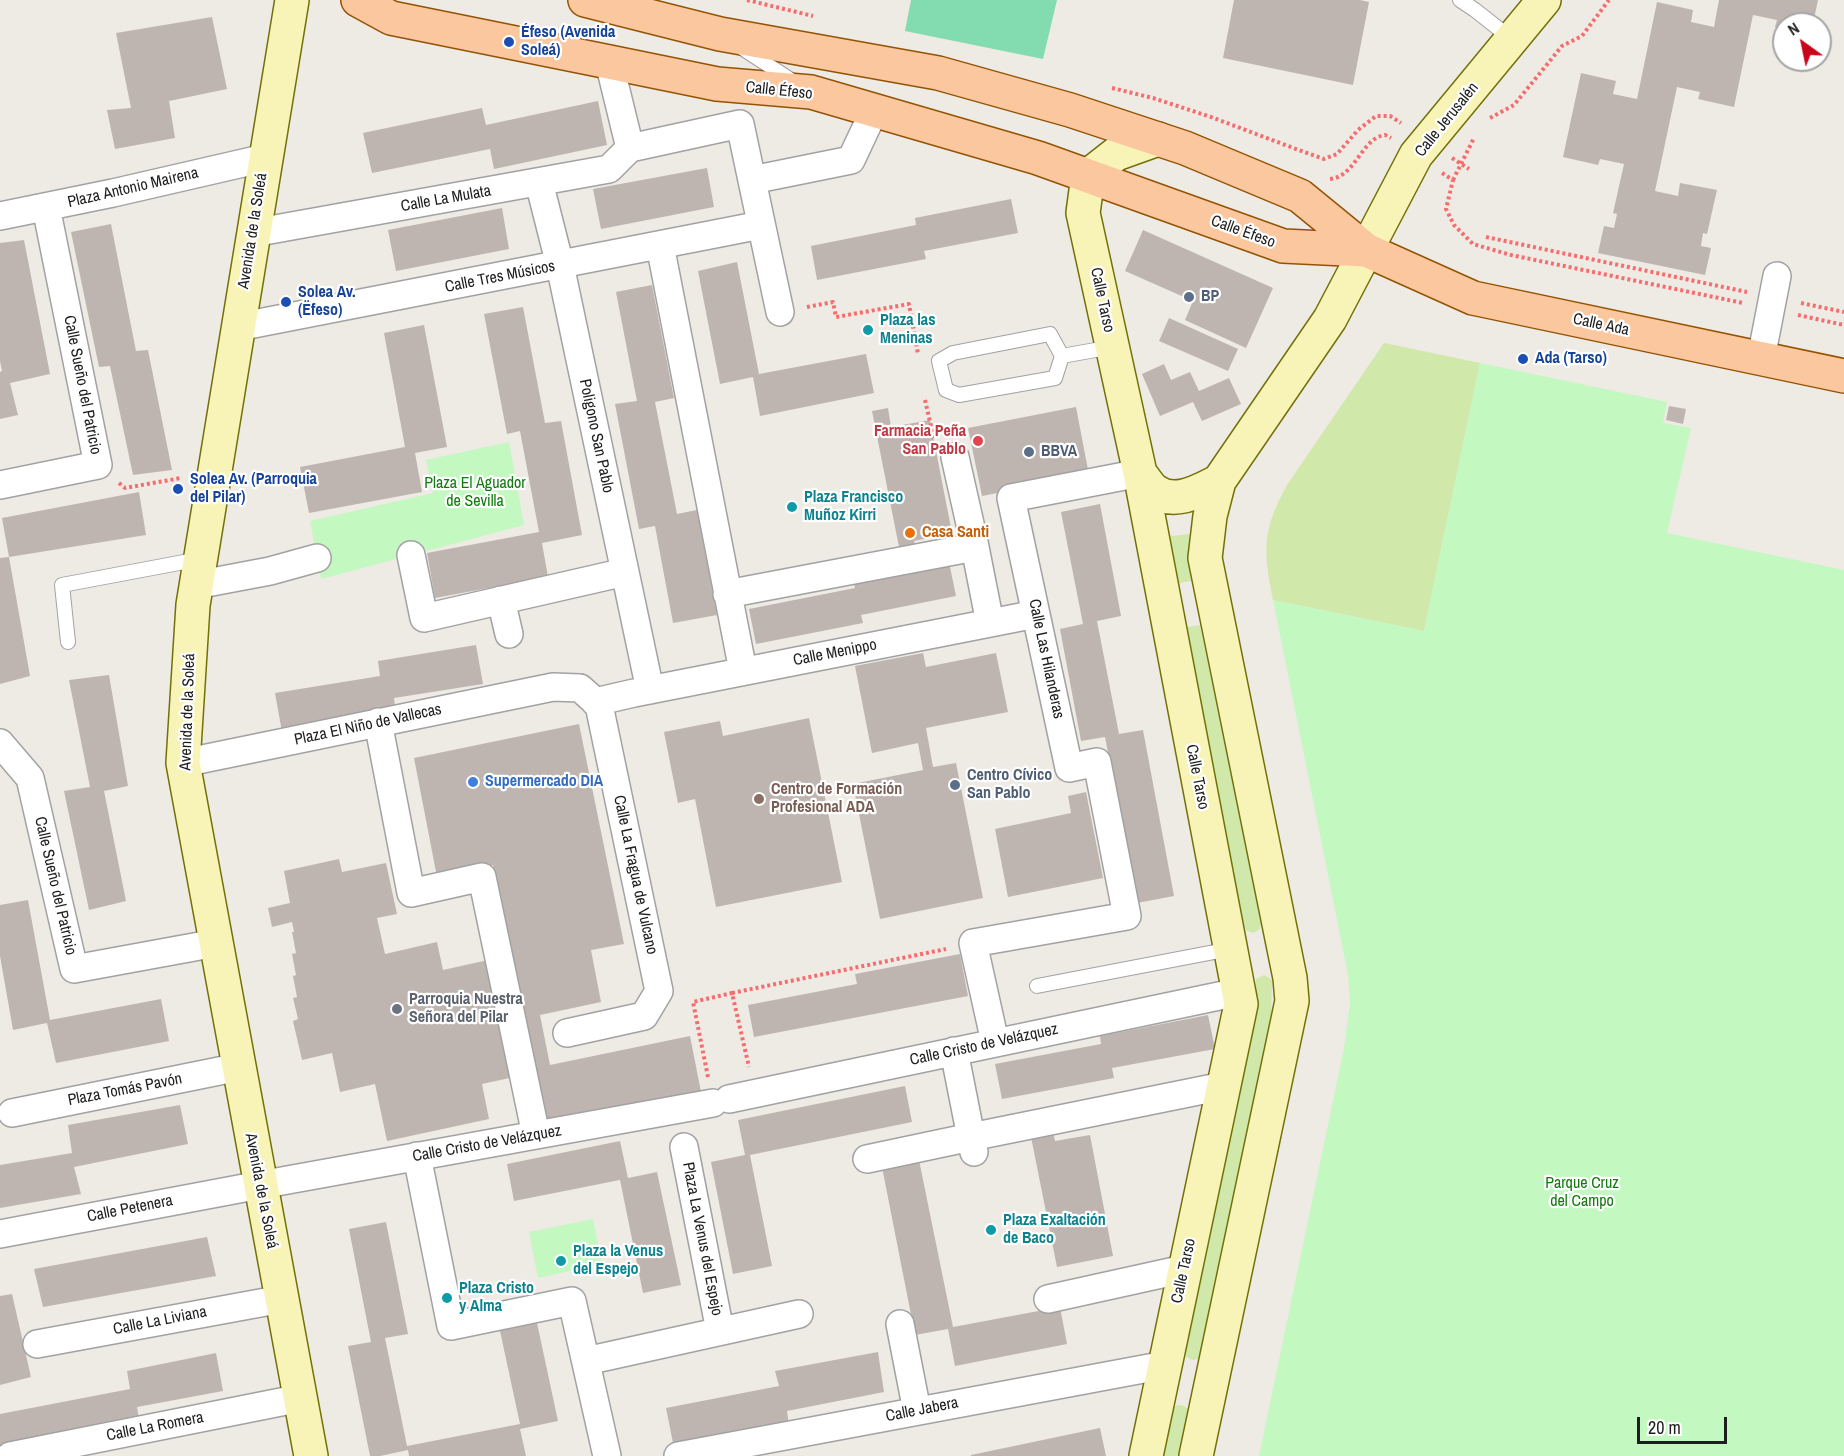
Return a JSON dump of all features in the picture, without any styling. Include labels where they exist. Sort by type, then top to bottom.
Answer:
[{"type":"main road","name":"Calle Éfeso","points":[[358,0],[391,18],[717,84],[810,92],[1038,158],[1283,246],[1366,250]]},
{"type":"main road","points":[[585,0],[720,34],[938,73],[1070,110],[1185,148],[1300,196],[1366,250]]},
{"type":"main road","name":"Calle Ada","points":[[1366,250],[1473,298],[1844,376]]},
{"type":"street","name":"Avenida de la Soleá","points":[[291,0],[282,68],[265,158],[193,604],[183,763],[311,1456]]},
{"type":"street","name":"Calle Jerusalén","points":[[1366,250],[1416,155],[1544,0]]},
{"type":"street","points":[[609,62],[630,148],[740,124],[780,312]]},
{"type":"street","points":[[752,180],[851,160],[874,111]]},
{"type":"street","points":[[1088,176],[1116,154],[1158,139]]},
{"type":"street","name":"Calle La Mulata","points":[[253,233],[609,169],[630,148]]},
{"type":"street","name":"Plaza Antonio Mairena","points":[[0,216],[265,158]]},
{"type":"street","name":"Calle Tarso","points":[[1088,176],[1083,213],[1140,473],[1241,1004],[1146,1456]]},
{"type":"street","name":"Poligono San Pablo","points":[[539,182],[560,265],[625,572],[642,691]]},
{"type":"street","name":"Calle Sueño del Patricio","points":[[0,485],[98,465],[46,207]]},
{"type":"street","name":"Calle Tres Músicos","points":[[238,327],[761,225]]},
{"type":"street","points":[[660,245],[743,671]]},
{"type":"street","points":[[1196,1456],[1292,1001],[1290,978],[1205,558],[1210,516],[1219,481],[1330,319],[1366,250]]},
{"type":"street","points":[[1761,358],[1775,287]]},
{"type":"street","points":[[945,449],[975,547],[990,623]]},
{"type":"street","points":[[1140,473],[1156,492],[1174,498],[1190,495],[1219,481]]},
{"type":"street","name":"Calle Las Hilanderas","points":[[973,944],[1127,916],[1097,762],[1070,768],[1011,498],[1140,473]]},
{"type":"street","points":[[728,594],[975,547]]},
{"type":"street","points":[[411,555],[424,618],[625,572]]},
{"type":"street","points":[[198,572],[270,571],[317,558]]},
{"type":"street","points":[[501,600],[509,634]]},
{"type":"street","name":"Calle Menippo","points":[[595,702],[1036,614]]},
{"type":"street","name":"Plaza El Niño de Vallecas","points":[[183,763],[553,687],[580,688],[595,702]]},
{"type":"street","name":"Calle La Fragua de Vulcano","points":[[567,1033],[644,1016],[659,991],[599,705],[595,702]]},
{"type":"street","points":[[378,722],[411,893],[482,877],[536,1135]]},
{"type":"street","name":"Calle Sueño del Patricio","points":[[4,754],[30,778],[74,969],[216,944]]},
{"type":"street","points":[[973,944],[995,1042]]},
{"type":"street","name":"Calle Cristo de Velázquez","points":[[260,1185],[733,1099],[1238,992]]},
{"type":"street","points":[[954,1051],[973,1144]]},
{"type":"street","name":"Plaza Tomás Pavón","points":[[12,1113],[239,1067]]},
{"type":"street","points":[[867,1159],[973,1144],[1223,1086]]},
{"type":"street","name":"Plaza La Venus del Espejo","points":[[677,1110],[720,1331]]},
{"type":"street","points":[[417,1156],[451,1326],[572,1301],[607,1456]]},
{"type":"street","name":"Calle Petenera","points":[[0,1234],[260,1185]]},
{"type":"street","points":[[1048,1299],[1184,1269]]},
{"type":"street","name":"Calle La Liviana","points":[[38,1344],[282,1299]]},
{"type":"street","name":"Plaza La Venus del Espejo","points":[[586,1361],[799,1314]]},
{"type":"street","points":[[900,1324],[917,1411]]},
{"type":"street","name":"Calle Jabera","points":[[678,1456],[1165,1365]]},
{"type":"street","name":"Calle La Romera","points":[[10,1456],[301,1398]]},
{"type":"lane","points":[[1460,0],[1513,40]]},
{"type":"lane","points":[[720,34],[810,92]]},
{"type":"lane","points":[[1050,334],[1062,356],[1055,378],[959,395],[946,390],[939,361],[953,353],[1050,334]]},
{"type":"lane","points":[[1062,356],[1112,347]]},
{"type":"lane","points":[[68,642],[62,585],[198,572]]},
{"type":"lane","points":[[1036,986],[1230,949]]},
{"type":"path","points":[[1486,123],[1492,116],[1514,105],[1562,46],[1582,36],[1609,0]]},
{"type":"path","points":[[1108,87],[1153,98],[1211,117],[1324,159],[1336,153],[1358,130],[1376,116],[1390,116],[1469,169]]},
{"type":"path","points":[[1453,180],[1480,130]]},
{"type":"path","points":[[1486,237],[1775,287],[1844,312]]},
{"type":"path","points":[[780,312],[833,302],[836,317],[909,304],[919,362]]},
{"type":"path","points":[[925,397],[945,449]]},
{"type":"path","points":[[98,465],[125,488],[181,478],[212,481]]},
{"type":"path","points":[[733,1099],[693,1002],[973,944]]},
{"type":"path","points":[[732,993],[733,1099]]},
{"type":"green space","points":[[911,0],[1057,0],[1043,59],[905,31]]},
{"type":"green space","points":[[1384,343],[1480,363],[1424,631],[1273,600],[1267,567],[1269,528],[1287,485]]},
{"type":"green space","name":"Parque Cruz del Campo","points":[[1480,363],[1667,402],[1663,423],[1691,428],[1667,533],[1844,570],[1844,1456],[1259,1456],[1344,1048],[1350,1002],[1348,975],[1273,600],[1424,631]]},
{"type":"green space","name":"Plaza El Aguador de Sevilla","points":[[509,442],[524,525],[321,579],[310,521],[433,493],[426,460]]},
{"type":"green space","points":[[1164,533],[1173,536],[1189,534],[1191,581],[1174,584]]},
{"type":"green space","points":[[1200,625],[1261,924],[1259,930],[1253,933],[1247,931],[1244,926],[1183,628]]},
{"type":"green space","points":[[1264,975],[1272,980],[1271,1020],[1202,1353],[1199,1359],[1193,1360],[1186,1357],[1185,1349],[1255,999],[1256,979]]},
{"type":"green space","name":"Plaza La Venus del Espejo","points":[[593,1219],[602,1264],[538,1278],[529,1232]]},
{"type":"green space","points":[[1177,1405],[1184,1406],[1189,1412],[1180,1456],[1162,1456],[1173,1408]]},
{"type":"building","points":[[1234,0],[1360,0],[1369,2],[1353,85],[1223,58]]},
{"type":"building","points":[[1719,0],[1818,0],[1816,12],[1772,12],[1772,19],[1753,15],[1734,107],[1698,99],[1700,92],[1677,87],[1655,191],[1678,196],[1680,183],[1717,190],[1707,234],[1703,233],[1701,246],[1711,248],[1705,275],[1598,253],[1604,226],[1614,228],[1617,214],[1613,213],[1624,164],[1600,159],[1598,165],[1563,157],[1581,73],[1616,81],[1613,94],[1637,99],[1657,2],[1693,10],[1691,22],[1714,27]]},
{"type":"building","points":[[212,17],[227,89],[169,101],[175,138],[115,149],[107,110],[131,108],[116,33]]},
{"type":"building","points":[[598,101],[607,145],[494,169],[490,149],[372,173],[363,133],[482,108],[486,125]]},
{"type":"building","points":[[707,168],[714,207],[601,229],[593,189]]},
{"type":"building","points":[[1011,199],[1018,233],[924,251],[926,259],[817,280],[811,246],[916,225],[915,218]]},
{"type":"building","points":[[502,208],[509,249],[396,271],[388,230]]},
{"type":"building","points":[[111,224],[136,351],[148,350],[172,470],[133,475],[110,366],[99,367],[71,232]]},
{"type":"building","points":[[1143,230],[1273,288],[1246,348],[1185,320],[1193,301],[1125,271]]},
{"type":"building","points":[[24,240],[50,374],[10,383],[18,415],[0,419],[0,372],[2,371],[0,361],[0,243]]},
{"type":"building","points":[[737,262],[759,374],[866,354],[874,393],[760,416],[753,377],[720,384],[698,271]]},
{"type":"building","points":[[652,285],[674,398],[655,402],[677,514],[697,510],[717,615],[673,623],[655,526],[639,529],[615,404],[637,401],[616,292]]},
{"type":"building","points":[[523,307],[545,423],[561,421],[582,535],[542,543],[548,577],[435,598],[427,553],[539,532],[520,431],[507,434],[484,314]]},
{"type":"building","points":[[1169,318],[1238,349],[1228,371],[1159,341]]},
{"type":"building","points":[[424,325],[447,447],[415,453],[422,492],[309,513],[300,467],[405,447],[384,333]]},
{"type":"building","points":[[1164,364],[1171,380],[1190,372],[1199,391],[1229,378],[1241,404],[1202,421],[1193,402],[1160,416],[1142,374]]},
{"type":"building","points":[[1669,406],[1686,409],[1683,424],[1666,420]]},
{"type":"building","name":"BBVA","points":[[1076,407],[1089,475],[982,496],[968,428]]},
{"type":"building","points":[[888,408],[891,427],[930,420],[952,533],[914,541],[916,548],[900,552],[872,411]]},
{"type":"building","points":[[139,492],[146,535],[9,557],[2,518]]},
{"type":"building","points":[[1100,504],[1121,616],[1097,621],[1119,734],[1143,730],[1174,896],[1137,903],[1105,737],[1081,741],[1060,629],[1083,624],[1061,512]]},
{"type":"building","points":[[9,557],[30,676],[0,684],[0,558]]},
{"type":"building","points":[[949,562],[956,596],[861,615],[863,623],[756,644],[749,609],[855,588],[853,580]]},
{"type":"building","points":[[476,645],[483,684],[394,698],[396,713],[282,732],[275,693],[380,676],[378,661]]},
{"type":"building","name":"Centro Cívico San Pablo","points":[[923,653],[926,667],[996,653],[1008,712],[926,728],[933,767],[956,763],[983,898],[880,919],[853,784],[923,770],[918,743],[872,753],[855,666]]},
{"type":"building","points":[[109,675],[128,786],[104,791],[126,901],[89,910],[64,791],[90,787],[69,680]]},
{"type":"building","points":[[809,718],[842,882],[716,907],[695,799],[678,803],[664,732],[720,721],[723,736]]},
{"type":"building","points":[[579,724],[624,944],[591,950],[601,1002],[540,1015],[550,1065],[690,1036],[701,1092],[546,1124],[493,865],[437,877],[414,758]]},
{"type":"building","points":[[1086,792],[1103,878],[1008,897],[995,829],[1071,813],[1068,796]]},
{"type":"building","name":"Parroquia Nuestra Señora del Pilar","points":[[339,859],[342,872],[386,863],[397,914],[377,918],[385,954],[437,942],[443,970],[488,960],[514,1077],[482,1084],[489,1119],[387,1141],[375,1084],[340,1092],[332,1053],[302,1060],[293,1021],[298,1019],[293,998],[297,997],[293,976],[296,975],[292,954],[296,953],[292,922],[272,927],[268,908],[290,903],[284,871]]},
{"type":"building","points":[[28,900],[50,1020],[161,999],[169,1041],[56,1063],[47,1023],[13,1030],[0,956],[0,905]]},
{"type":"building","points":[[960,954],[968,996],[754,1037],[748,1005],[857,984],[855,974]]},
{"type":"building","points":[[1208,1015],[1215,1049],[1112,1068],[1114,1078],[1002,1099],[995,1064],[1101,1044],[1100,1036]]},
{"type":"building","points":[[905,1086],[912,1122],[750,1155],[772,1266],[733,1274],[711,1162],[745,1155],[738,1120]]},
{"type":"building","points":[[180,1105],[188,1144],[74,1167],[81,1194],[0,1208],[0,1165],[72,1153],[68,1125]]},
{"type":"building","points":[[1051,1123],[1055,1141],[1090,1135],[1113,1256],[1057,1267],[1029,1127]]},
{"type":"building","points":[[620,1141],[628,1178],[657,1172],[681,1285],[643,1293],[620,1180],[514,1201],[507,1164]]},
{"type":"building","points":[[919,1160],[953,1327],[1060,1307],[1067,1344],[955,1366],[948,1329],[915,1335],[882,1167]]},
{"type":"building","points":[[386,1222],[408,1334],[385,1338],[407,1446],[520,1424],[497,1317],[534,1309],[558,1421],[520,1429],[526,1456],[409,1456],[408,1450],[370,1456],[348,1346],[371,1342],[349,1229]]},
{"type":"building","points":[[207,1237],[216,1276],[43,1307],[34,1269]]},
{"type":"building","points":[[12,1294],[31,1377],[0,1385],[0,1296]]},
{"type":"building","points":[[878,1352],[884,1392],[787,1411],[789,1425],[674,1448],[666,1408],[779,1386],[775,1371]]},
{"type":"building","points":[[216,1353],[223,1391],[137,1407],[140,1424],[0,1451],[0,1414],[130,1389],[127,1371]]},
{"type":"building","points":[[1100,1428],[1106,1456],[971,1456],[971,1455]]},
{"type":"place","name":"Éfeso (Avenida Soleá)","points":[[509,42]]},
{"type":"place","name":"BP","points":[[1189,297]]},
{"type":"place","name":"Solea Av. (Ëfeso)","points":[[286,302]]},
{"type":"place","name":"Plaza las Meninas","points":[[868,330]]},
{"type":"place","name":"Ada (Tarso)","points":[[1523,359]]},
{"type":"place","name":"Farmacia Peña San Pablo","points":[[978,441]]},
{"type":"place","name":"BBVA","points":[[1029,452]]},
{"type":"place","name":"Solea Av. (Parroquia del Pilar)","points":[[178,489]]},
{"type":"place","name":"Plaza Francisco Muñoz Kirri","points":[[792,507]]},
{"type":"place","name":"Casa Santi","points":[[910,533]]},
{"type":"place","name":"Supermercado DIA","points":[[473,782]]},
{"type":"place","name":"Centro Cívico San Pablo","points":[[955,785]]},
{"type":"place","name":"Centro de Formación Profesional ADA","points":[[759,799]]},
{"type":"place","name":"Parroquia Nuestra Señora del Pilar","points":[[397,1009]]},
{"type":"place","name":"Plaza Exaltación de Baco","points":[[991,1230]]},
{"type":"place","name":"Plaza la Venus del Espejo","points":[[561,1261]]},
{"type":"place","name":"Plaza Cristo y Alma","points":[[447,1298]]}]
